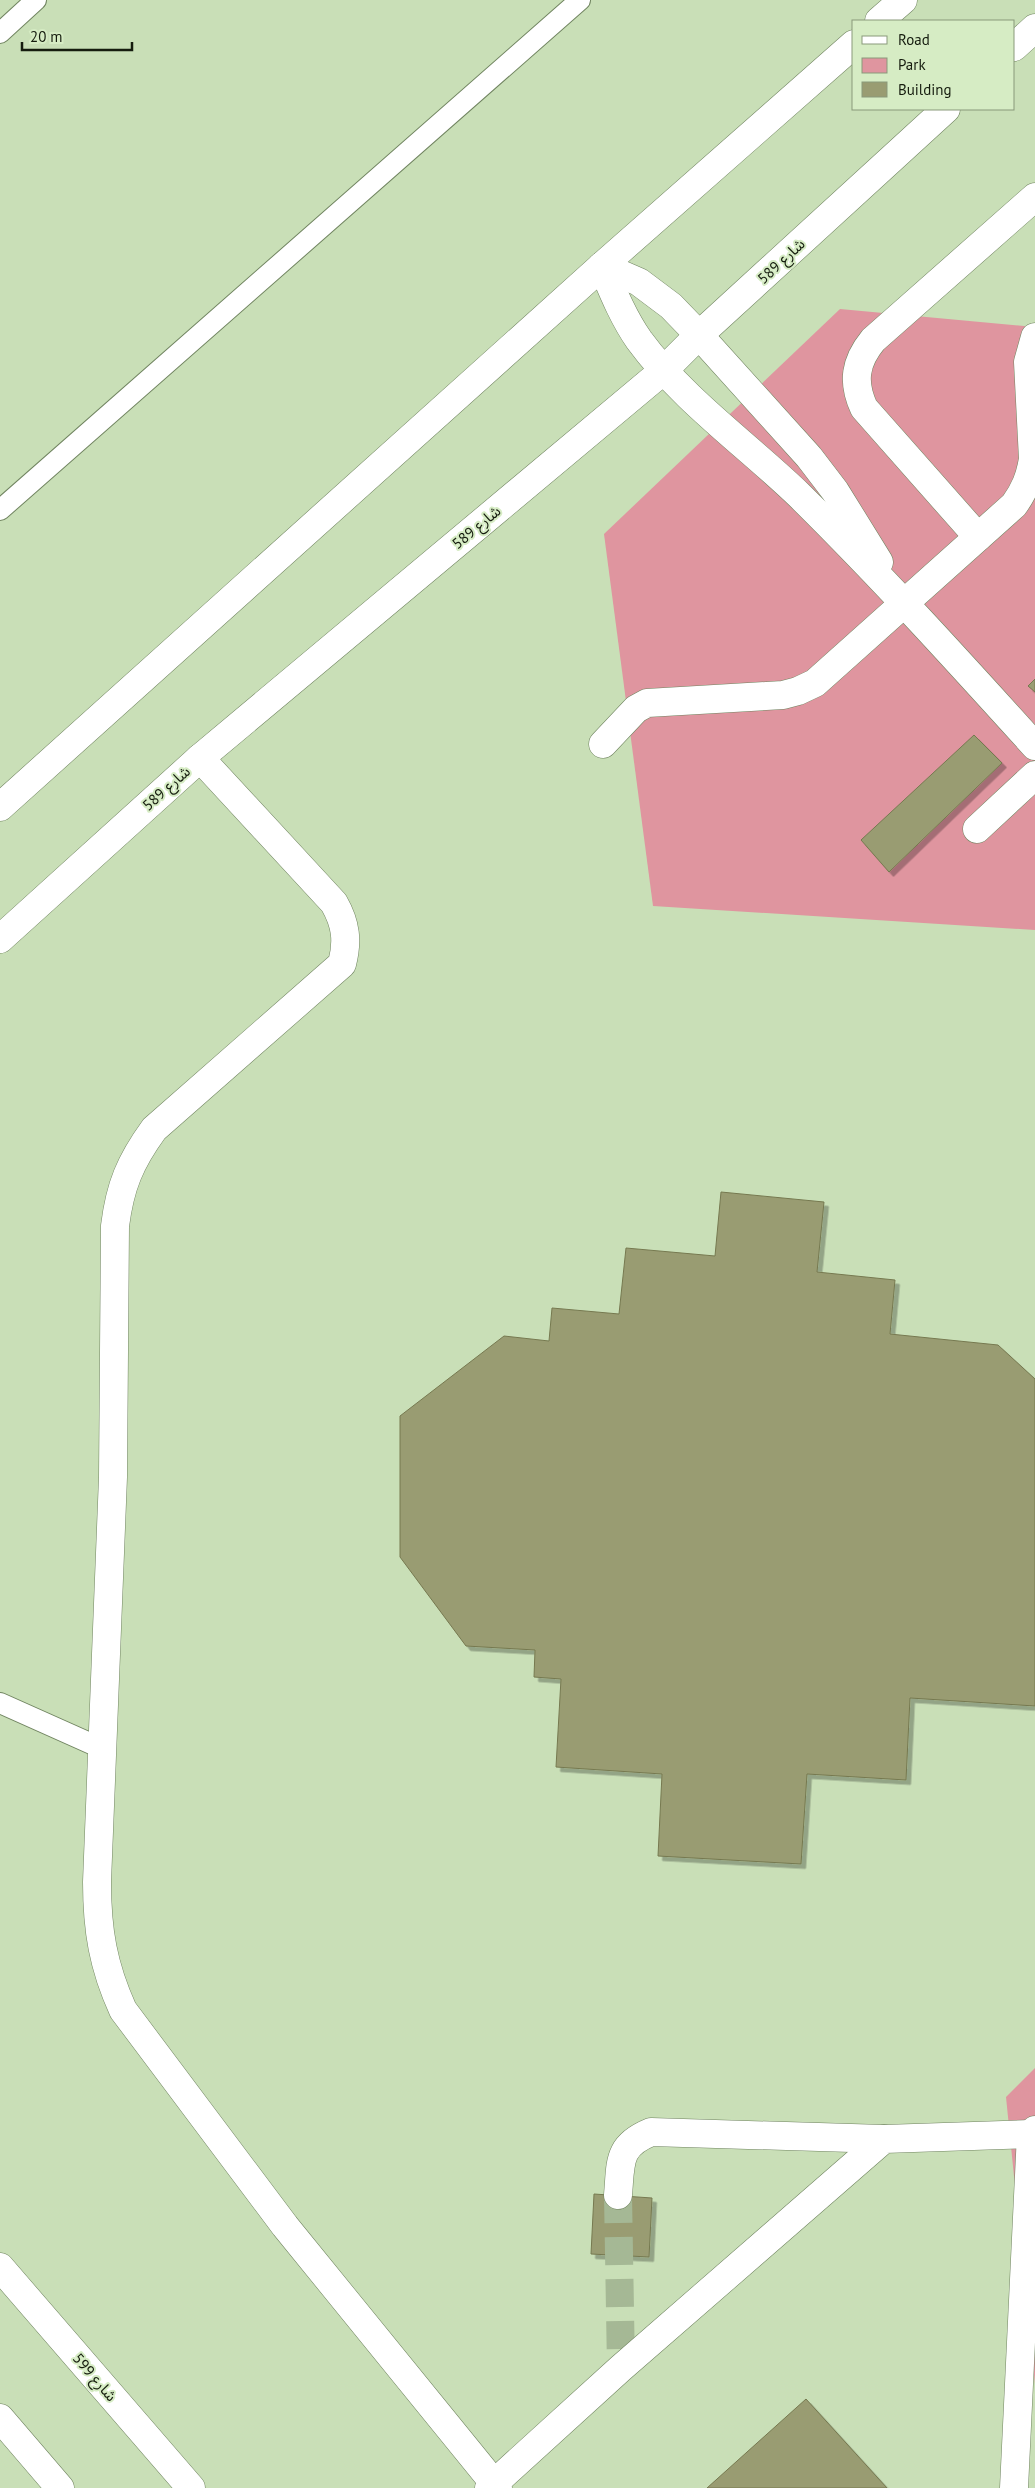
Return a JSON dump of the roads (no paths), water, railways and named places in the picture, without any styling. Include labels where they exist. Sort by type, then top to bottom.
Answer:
[{"type":"street","points":[[880,20],[904,0]]},
{"type":"street","points":[[1015,46],[1035,28]]},
{"type":"street","points":[[0,807],[602,266],[852,46]]},
{"type":"street","name":"شارع 589","points":[[0,939],[200,758],[664,370],[699,335],[945,110]]},
{"type":"street","points":[[978,537],[864,408],[858,395],[856,380],[858,366],[863,352],[873,340],[1035,197]]},
{"type":"street","points":[[602,266],[638,282],[671,306],[809,457],[835,491],[904,602]]},
{"type":"street","points":[[602,266],[618,304],[639,339],[664,370],[799,495],[904,602],[1035,746]]},
{"type":"street","points":[[602,744],[636,709],[647,703],[783,695],[798,691],[824,675],[1014,505],[1024,491],[1031,475],[1033,459],[1028,362],[1035,338]]},
{"type":"street","points":[[200,758],[334,903],[342,917],[346,934],[346,949],[342,964],[154,1130],[138,1150],[127,1172],[119,1198],[115,1226],[113,1477],[97,1916],[102,1950],[108,1973],[123,2010],[285,2226],[494,2486],[621,2368],[884,2138]]},
{"type":"street","points":[[977,829],[1035,775]]},
{"type":"street","points":[[618,2196],[621,2154],[634,2139],[651,2132],[884,2138],[1033,2132],[1014,2488],[1035,2488]]},
{"type":"street","name":"شارع 599","points":[[0,2267],[191,2488]]},
{"type":"street","points":[[0,2418],[60,2488]]},
{"type":"lane","points":[[0,33],[36,0]]},
{"type":"lane","points":[[0,510],[580,0]]},
{"type":"lane","points":[[0,1703],[104,1749]]},
{"type":"tunnel","points":[[618,2195],[621,2368]]}]
